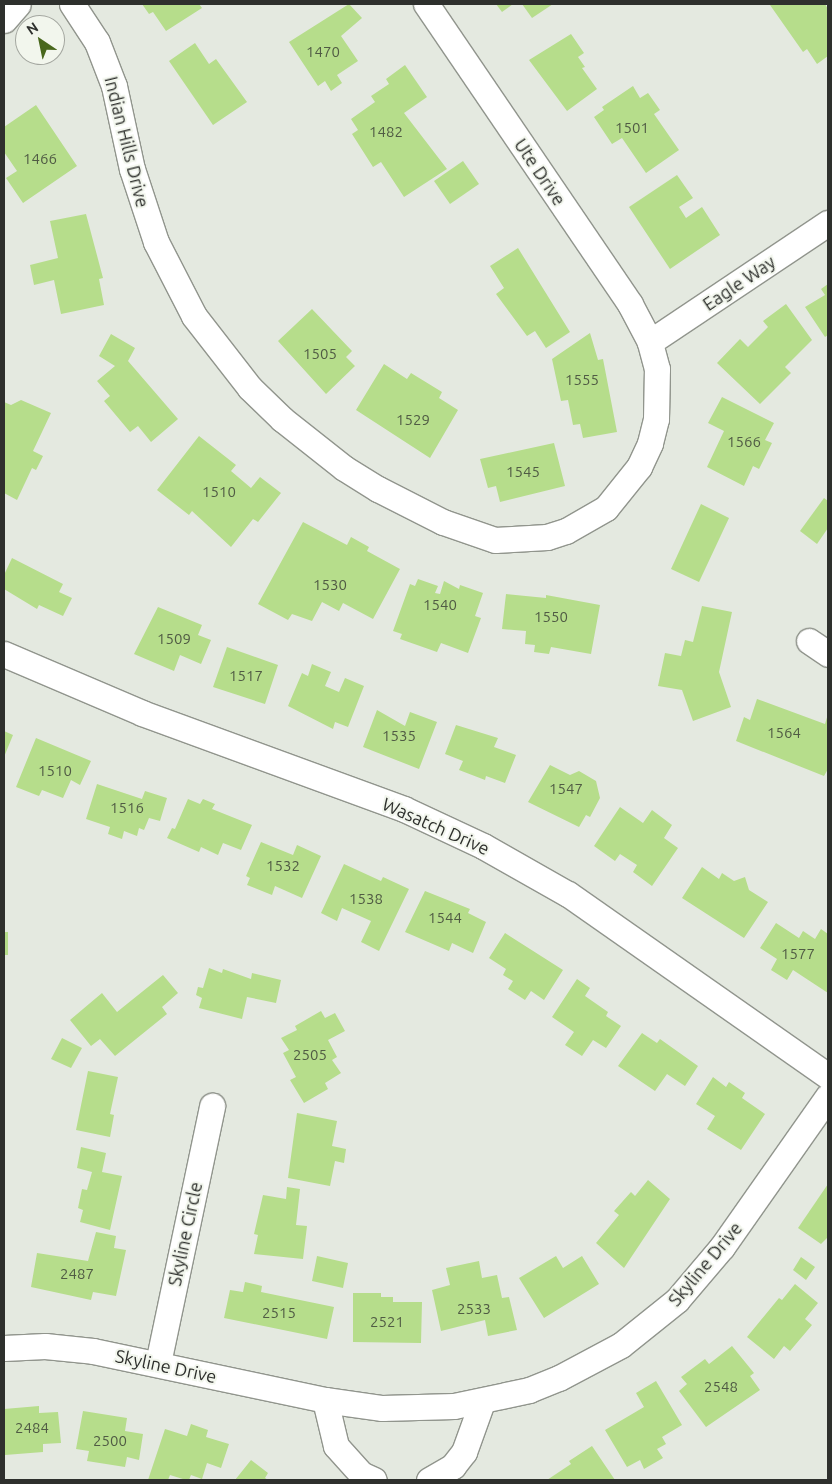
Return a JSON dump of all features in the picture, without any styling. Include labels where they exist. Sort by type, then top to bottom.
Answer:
[{"type":"street","points":[[4,20],[18,4]]},
{"type":"street","name":"Indian Hills Drive","points":[[72,4],[88,24],[106,63],[143,207],[174,280],[194,316],[250,388],[282,419],[312,444],[378,489],[461,531],[496,540],[547,537],[584,522],[606,508],[625,488],[650,444],[659,394],[658,369],[650,342]]},
{"type":"street","name":"Ute Drive","points":[[426,4],[630,304],[650,342]]},
{"type":"street","name":"Eagle Way","points":[[650,342],[828,223]]},
{"type":"street","name":"Wasatch Drive","points":[[4,654],[142,713],[404,809],[500,855],[568,894],[828,1076]]},
{"type":"street","name":"Skyline Drive","points":[[4,1348],[69,1348],[158,1363],[325,1400],[423,1409],[482,1402],[529,1390],[593,1362],[620,1345],[677,1300],[722,1247],[828,1096]]},
{"type":"street","name":"Skyline Circle","points":[[158,1363],[212,1106]]},
{"type":"street","points":[[325,1400],[336,1446],[361,1474],[374,1480]]},
{"type":"street","points":[[429,1480],[453,1466],[464,1452],[482,1402]]},
{"type":"building","points":[[142,4],[199,4],[202,8],[166,31],[153,12],[149,14]]},
{"type":"building","points":[[349,4],[362,18],[341,36],[358,61],[337,75],[342,83],[331,91],[325,81],[318,86],[289,42]]},
{"type":"building","points":[[496,4],[513,4],[502,12]]},
{"type":"building","points":[[522,4],[553,4],[532,18]]},
{"type":"building","points":[[825,4],[828,9],[828,56],[817,64],[807,49],[803,52],[770,5]]},
{"type":"building","points":[[571,34],[584,53],[578,57],[585,67],[582,68],[597,89],[567,111],[529,60]]},
{"type":"building","points":[[195,43],[209,64],[216,59],[247,102],[213,125],[169,61]]},
{"type":"building","points":[[405,65],[427,97],[404,113],[447,169],[404,197],[381,162],[373,167],[352,134],[358,130],[351,119],[375,102],[371,96],[389,84],[386,79]]},
{"type":"building","points":[[633,86],[640,98],[648,93],[660,110],[654,114],[679,150],[646,173],[622,138],[612,144],[594,117],[604,110],[602,107]]},
{"type":"building","points":[[36,105],[77,166],[23,203],[6,178],[17,171],[4,152],[4,127]]},
{"type":"building","points":[[463,161],[479,184],[450,204],[434,181]]},
{"type":"building","points":[[677,175],[693,198],[679,207],[686,218],[702,207],[720,235],[670,269],[629,207]]},
{"type":"building","points":[[86,214],[103,278],[99,279],[104,305],[61,314],[54,280],[34,285],[30,265],[58,258],[50,221]]},
{"type":"building","points":[[518,248],[570,332],[546,348],[535,331],[527,336],[496,294],[504,288],[490,266]]},
{"type":"building","points":[[828,284],[828,335],[825,337],[805,307],[825,295],[821,289]]},
{"type":"building","points":[[786,304],[812,340],[785,367],[791,373],[760,404],[717,363],[740,339],[748,347],[768,327],[763,321]]},
{"type":"building","points":[[312,309],[352,351],[346,357],[355,366],[326,394],[278,341]]},
{"type":"building","points":[[590,333],[598,360],[603,359],[617,432],[583,438],[580,424],[573,425],[568,400],[561,401],[552,359]]},
{"type":"building","points":[[111,334],[135,348],[128,361],[178,419],[151,442],[138,426],[130,432],[104,401],[110,396],[97,381],[115,366],[99,356]]},
{"type":"building","points":[[384,364],[407,379],[411,373],[442,392],[439,398],[458,410],[430,458],[356,410]]},
{"type":"building","points":[[722,397],[774,423],[765,440],[772,443],[759,469],[753,466],[744,486],[707,467],[724,431],[708,423]]},
{"type":"building","points":[[21,400],[51,413],[33,451],[43,456],[36,470],[32,468],[17,500],[4,493],[4,402],[11,405]]},
{"type":"building","points":[[199,436],[236,465],[231,471],[251,488],[260,477],[281,493],[258,522],[253,519],[231,547],[192,511],[189,515],[157,490]]},
{"type":"building","points":[[554,443],[565,486],[500,502],[496,486],[488,488],[480,459]]},
{"type":"building","points":[[824,498],[828,501],[828,528],[817,544],[800,531]]},
{"type":"building","points":[[701,504],[729,518],[699,582],[671,569]]},
{"type":"building","points":[[303,522],[347,545],[351,537],[369,547],[367,551],[400,569],[373,619],[343,603],[339,611],[322,602],[312,621],[292,614],[288,620],[258,604]]},
{"type":"building","points":[[12,558],[63,584],[59,592],[72,598],[63,616],[39,605],[37,609],[4,589],[4,575]]},
{"type":"building","points":[[418,579],[438,586],[435,593],[440,594],[444,581],[459,589],[460,585],[483,593],[475,616],[481,618],[468,653],[441,643],[437,652],[400,639],[402,634],[393,631],[410,584],[415,586]]},
{"type":"building","points":[[506,594],[546,598],[546,595],[600,605],[591,654],[551,647],[549,654],[534,652],[535,645],[525,644],[526,631],[502,629]]},
{"type":"building","points":[[702,606],[732,612],[719,672],[731,707],[693,721],[682,690],[658,686],[665,653],[681,656],[685,640],[693,642]]},
{"type":"building","points":[[158,607],[202,625],[198,635],[211,640],[201,664],[180,655],[174,671],[134,654]]},
{"type":"building","points":[[227,647],[278,665],[265,704],[213,687]]},
{"type":"building","points":[[312,664],[331,672],[325,686],[339,692],[345,678],[364,686],[348,727],[335,722],[333,729],[288,706],[302,673],[308,676]]},
{"type":"building","points":[[757,699],[825,724],[828,714],[828,769],[824,776],[736,741],[744,717],[750,720]]},
{"type":"building","points":[[377,710],[405,726],[410,712],[437,722],[419,769],[363,747]]},
{"type":"building","points":[[456,725],[498,738],[494,747],[516,755],[505,783],[486,776],[485,780],[459,770],[463,761],[445,754]]},
{"type":"building","points":[[4,731],[13,735],[4,757]]},
{"type":"building","points":[[36,738],[91,761],[80,785],[71,780],[63,798],[42,790],[39,796],[16,787]]},
{"type":"building","points":[[550,765],[570,775],[579,771],[596,781],[600,798],[590,817],[586,815],[579,827],[528,802]]},
{"type":"building","points":[[97,784],[142,799],[145,791],[167,798],[160,821],[149,818],[144,830],[139,828],[137,836],[124,831],[122,839],[108,834],[110,827],[86,819]]},
{"type":"building","points":[[188,799],[200,804],[203,799],[215,804],[212,809],[252,825],[241,850],[223,843],[218,855],[201,847],[199,852],[167,838],[172,828],[175,829]]},
{"type":"building","points":[[620,807],[643,823],[652,810],[672,825],[664,838],[678,848],[652,886],[633,872],[637,865],[620,854],[615,861],[594,846]]},
{"type":"building","points":[[261,842],[293,855],[297,845],[321,856],[302,898],[275,886],[272,895],[247,885],[250,878],[246,876]]},
{"type":"building","points":[[344,864],[381,881],[383,877],[409,889],[379,951],[361,942],[371,921],[342,908],[337,921],[321,913]]},
{"type":"building","points":[[702,867],[719,879],[722,873],[734,881],[745,877],[749,890],[768,902],[744,938],[682,898]]},
{"type":"building","points":[[425,891],[470,909],[468,913],[486,922],[473,953],[452,943],[449,951],[405,932]]},
{"type":"building","points":[[776,923],[799,938],[803,931],[815,939],[821,929],[828,934],[828,993],[793,970],[787,980],[771,970],[777,959],[760,948]]},
{"type":"building","points":[[4,932],[8,932],[8,955],[4,955]]},
{"type":"building","points":[[505,933],[563,970],[544,1000],[531,991],[525,1000],[508,989],[513,981],[503,975],[506,969],[489,958]]},
{"type":"building","points":[[209,968],[222,973],[223,969],[251,979],[252,973],[281,980],[276,1003],[247,997],[242,1019],[199,1008],[202,998],[196,995],[198,987],[203,988]]},
{"type":"building","points":[[163,975],[178,993],[162,1007],[167,1014],[115,1056],[100,1039],[91,1046],[70,1020],[102,993],[117,1012]]},
{"type":"building","points":[[577,979],[590,988],[585,996],[608,1012],[606,1016],[621,1026],[606,1048],[593,1040],[582,1056],[565,1045],[574,1032],[552,1017]]},
{"type":"building","points":[[321,1011],[325,1018],[335,1013],[345,1031],[328,1040],[337,1057],[332,1060],[341,1073],[325,1083],[328,1089],[304,1103],[290,1080],[296,1077],[283,1053],[289,1050],[281,1038],[297,1030],[295,1026]]},
{"type":"building","points":[[642,1033],[657,1043],[660,1039],[698,1066],[685,1086],[667,1074],[655,1091],[618,1066]]},
{"type":"building","points":[[62,1038],[82,1048],[71,1068],[51,1059]]},
{"type":"building","points":[[88,1071],[118,1077],[110,1114],[114,1115],[110,1137],[76,1130]]},
{"type":"building","points":[[713,1077],[726,1087],[729,1082],[745,1093],[742,1098],[765,1114],[741,1150],[707,1129],[715,1116],[696,1104]]},
{"type":"building","points":[[297,1113],[337,1121],[332,1146],[346,1149],[344,1163],[335,1161],[330,1186],[288,1178]]},
{"type":"building","points":[[81,1147],[106,1153],[102,1172],[122,1176],[110,1230],[80,1222],[83,1210],[78,1208],[82,1189],[87,1190],[92,1172],[77,1168]]},
{"type":"building","points":[[648,1180],[670,1199],[624,1268],[596,1243],[619,1215],[614,1211],[631,1192],[635,1196]]},
{"type":"building","points":[[828,1184],[828,1237],[821,1244],[798,1228]]},
{"type":"building","points":[[287,1187],[300,1189],[296,1225],[307,1226],[303,1259],[254,1254],[258,1235],[254,1234],[263,1195],[286,1199]]},
{"type":"building","points":[[96,1232],[116,1236],[114,1248],[126,1250],[116,1296],[93,1292],[91,1300],[31,1287],[37,1253],[88,1261]]},
{"type":"building","points":[[317,1256],[348,1263],[343,1288],[312,1281]]},
{"type":"building","points":[[556,1256],[563,1268],[582,1256],[599,1284],[544,1318],[519,1278]]},
{"type":"building","points":[[801,1257],[815,1267],[806,1280],[793,1270]]},
{"type":"building","points":[[479,1261],[482,1278],[497,1275],[502,1298],[509,1297],[517,1330],[488,1336],[485,1320],[441,1331],[432,1290],[450,1285],[446,1268]]},
{"type":"building","points":[[245,1282],[262,1286],[261,1292],[334,1307],[327,1339],[224,1318],[230,1290],[243,1292]]},
{"type":"building","points":[[795,1284],[818,1303],[805,1319],[812,1325],[790,1351],[784,1346],[774,1359],[747,1337],[779,1298],[782,1300]]},
{"type":"building","points":[[353,1293],[381,1293],[381,1297],[393,1297],[393,1302],[422,1302],[421,1343],[353,1342]]},
{"type":"building","points":[[732,1346],[754,1373],[750,1376],[760,1390],[706,1427],[679,1391],[687,1384],[681,1377],[705,1359],[709,1364]]},
{"type":"building","points":[[656,1381],[682,1425],[662,1437],[666,1444],[657,1449],[663,1458],[644,1469],[640,1460],[627,1467],[605,1430],[644,1407],[636,1393]]},
{"type":"building","points":[[39,1406],[39,1413],[58,1412],[61,1443],[43,1444],[43,1452],[5,1455],[4,1409]]},
{"type":"building","points":[[83,1411],[127,1418],[125,1431],[143,1434],[139,1460],[127,1457],[125,1467],[87,1461],[89,1451],[76,1449]]},
{"type":"building","points":[[191,1424],[208,1430],[206,1437],[229,1444],[221,1468],[207,1463],[202,1479],[191,1475],[189,1480],[186,1480],[170,1475],[168,1480],[148,1480],[165,1429],[187,1436]]},
{"type":"building","points":[[592,1446],[615,1480],[547,1480],[571,1464],[569,1461]]},
{"type":"building","points":[[251,1460],[268,1473],[265,1478],[268,1480],[235,1480]]}]
